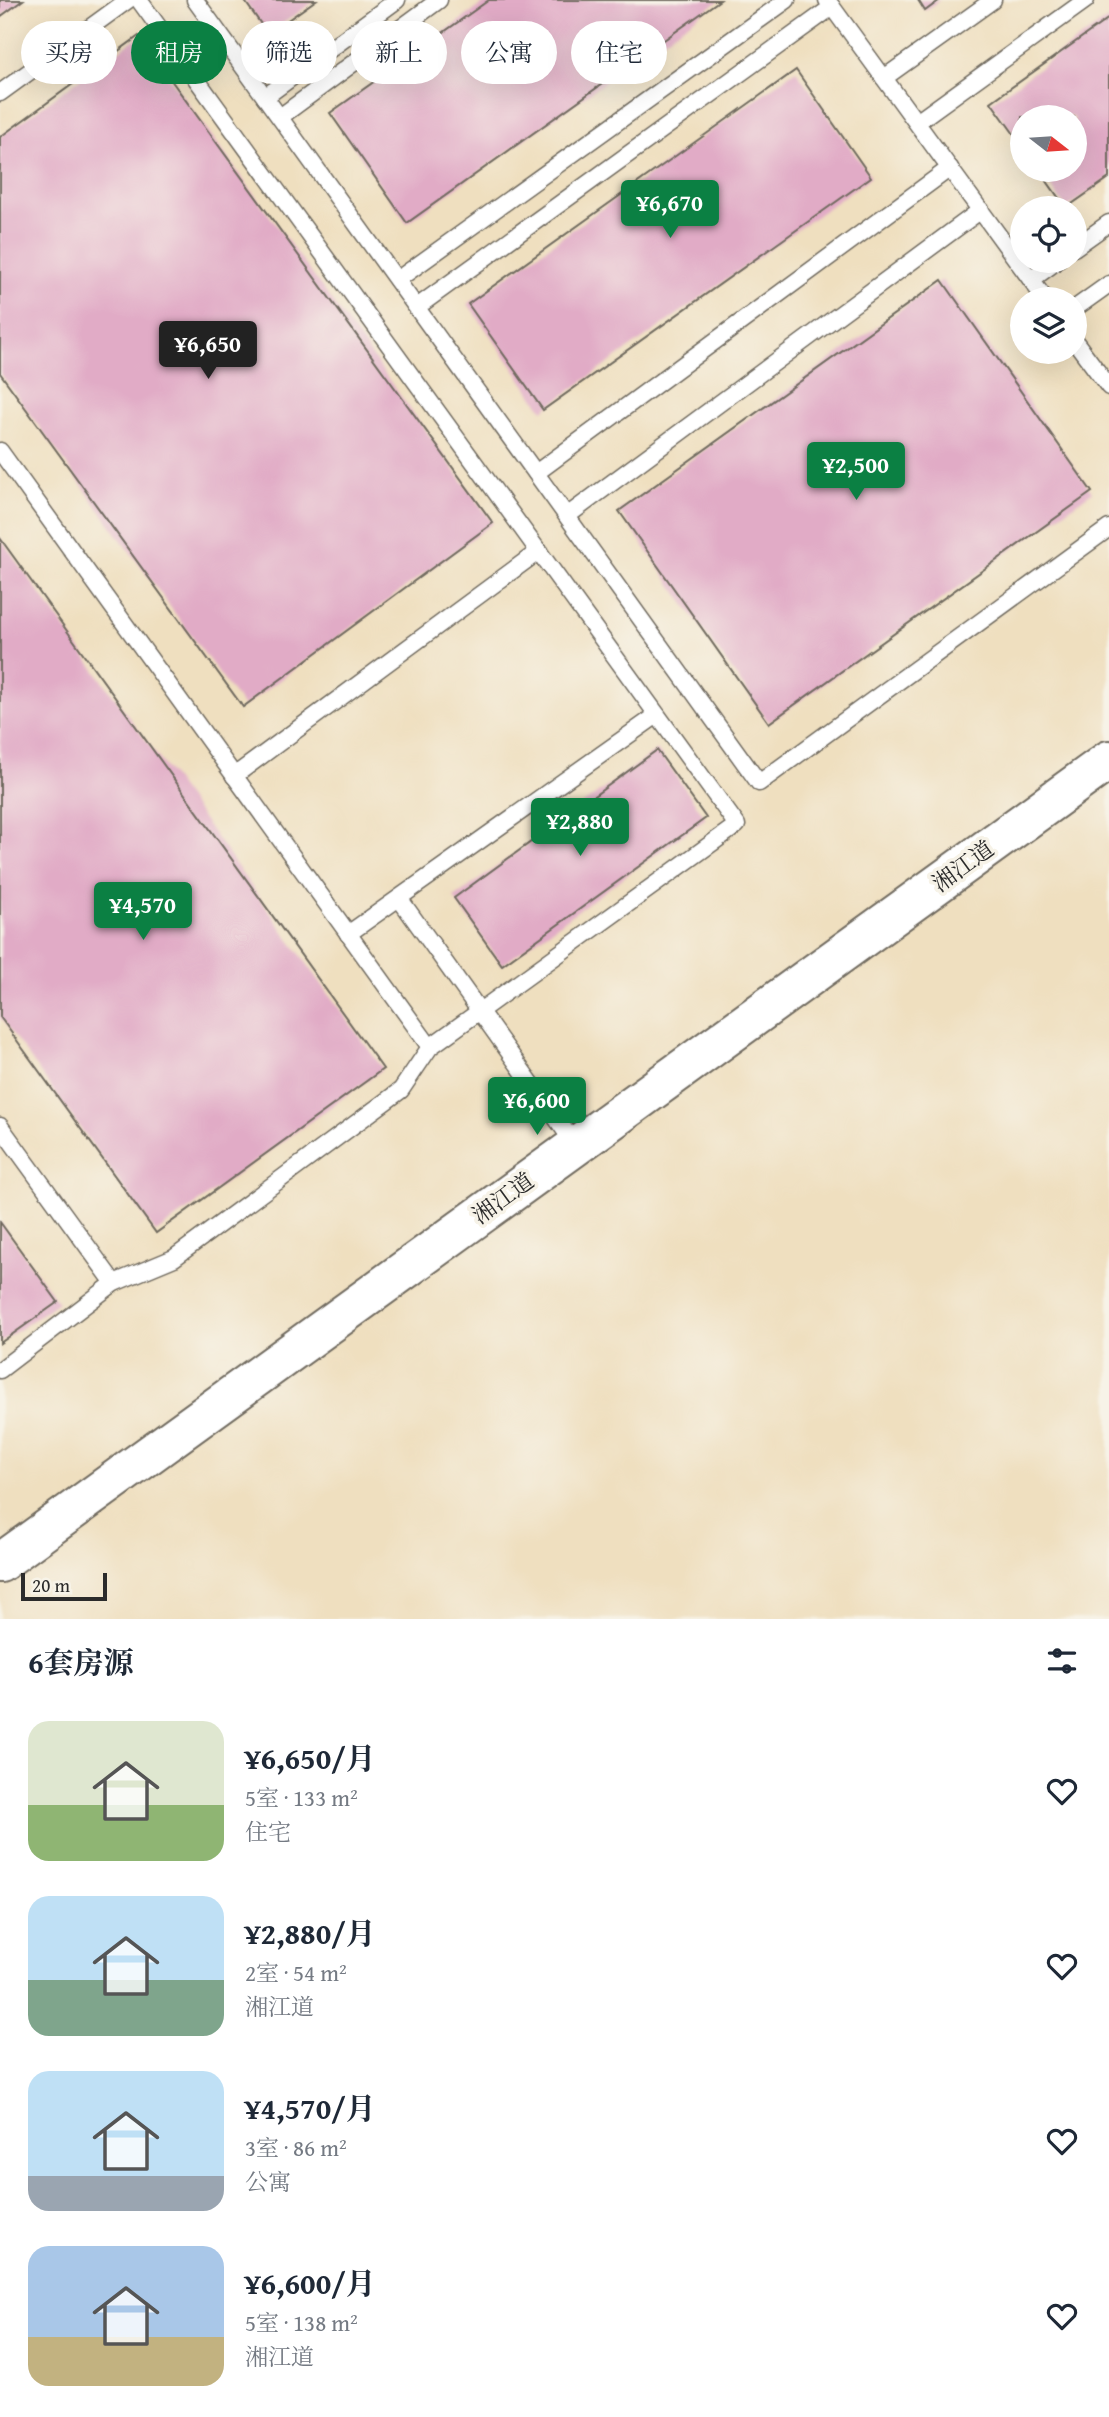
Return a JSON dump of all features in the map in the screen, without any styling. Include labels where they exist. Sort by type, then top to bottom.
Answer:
[{"type":"main road","name":"湘江道","points":[[0,1563],[1109,760]]},
{"type":"lane","points":[[0,93],[128,0]]},
{"type":"lane","points":[[0,1370],[114,1283],[174,1258],[401,1090],[430,1047],[737,825],[139,0]]},
{"type":"lane","points":[[195,0],[759,783],[1109,528]]},
{"type":"lane","points":[[265,97],[397,0]]},
{"type":"lane","points":[[280,117],[439,0]]},
{"type":"lane","points":[[397,280],[787,0]]},
{"type":"lane","points":[[884,78],[993,0]]},
{"type":"lane","points":[[917,122],[1086,0]]},
{"type":"lane","points":[[416,307],[830,3],[1036,287]]},
{"type":"lane","points":[[536,473],[950,168]]},
{"type":"lane","points":[[567,516],[981,210]]},
{"type":"lane","points":[[1087,239],[1109,223]]},
{"type":"lane","points":[[1031,280],[1041,273]]},
{"type":"lane","points":[[1087,300],[1109,284]]},
{"type":"lane","points":[[1087,357],[1109,387]]},
{"type":"lane","points":[[0,451],[430,1047]]},
{"type":"lane","points":[[234,776],[538,551]]},
{"type":"lane","points":[[348,934],[657,715]]},
{"type":"lane","points":[[399,898],[576,1146]]},
{"type":"lane","points":[[0,1126],[114,1283]]},
{"type":"building","points":[[0,0],[23,0],[0,17]]},
{"type":"building","points":[[244,0],[316,0],[286,21],[259,21]]},
{"type":"building","points":[[489,0],[720,0],[667,38],[667,21],[571,21],[571,84],[602,84],[407,223],[330,113],[371,84],[447,84],[447,30]]},
{"type":"building","points":[[918,0],[940,0],[925,11]]},
{"type":"building","points":[[1109,18],[1109,178],[1083,196],[1057,196],[1048,182],[1087,182],[1087,105],[1010,105],[1010,128],[991,102]]},
{"type":"building","points":[[131,42],[131,84],[174,84],[493,523],[243,707],[0,373],[0,137],[73,84],[117,84],[117,52]]},
{"type":"building","points":[[796,70],[871,177],[543,410],[468,304]]},
{"type":"building","points":[[942,280],[1092,492],[769,723],[619,511]]},
{"type":"building","points":[[0,538],[383,1069],[156,1233],[0,1017]]},
{"type":"building","points":[[657,750],[706,818],[502,965],[454,898]]},
{"type":"building","points":[[0,1222],[58,1302],[0,1343]]}]
